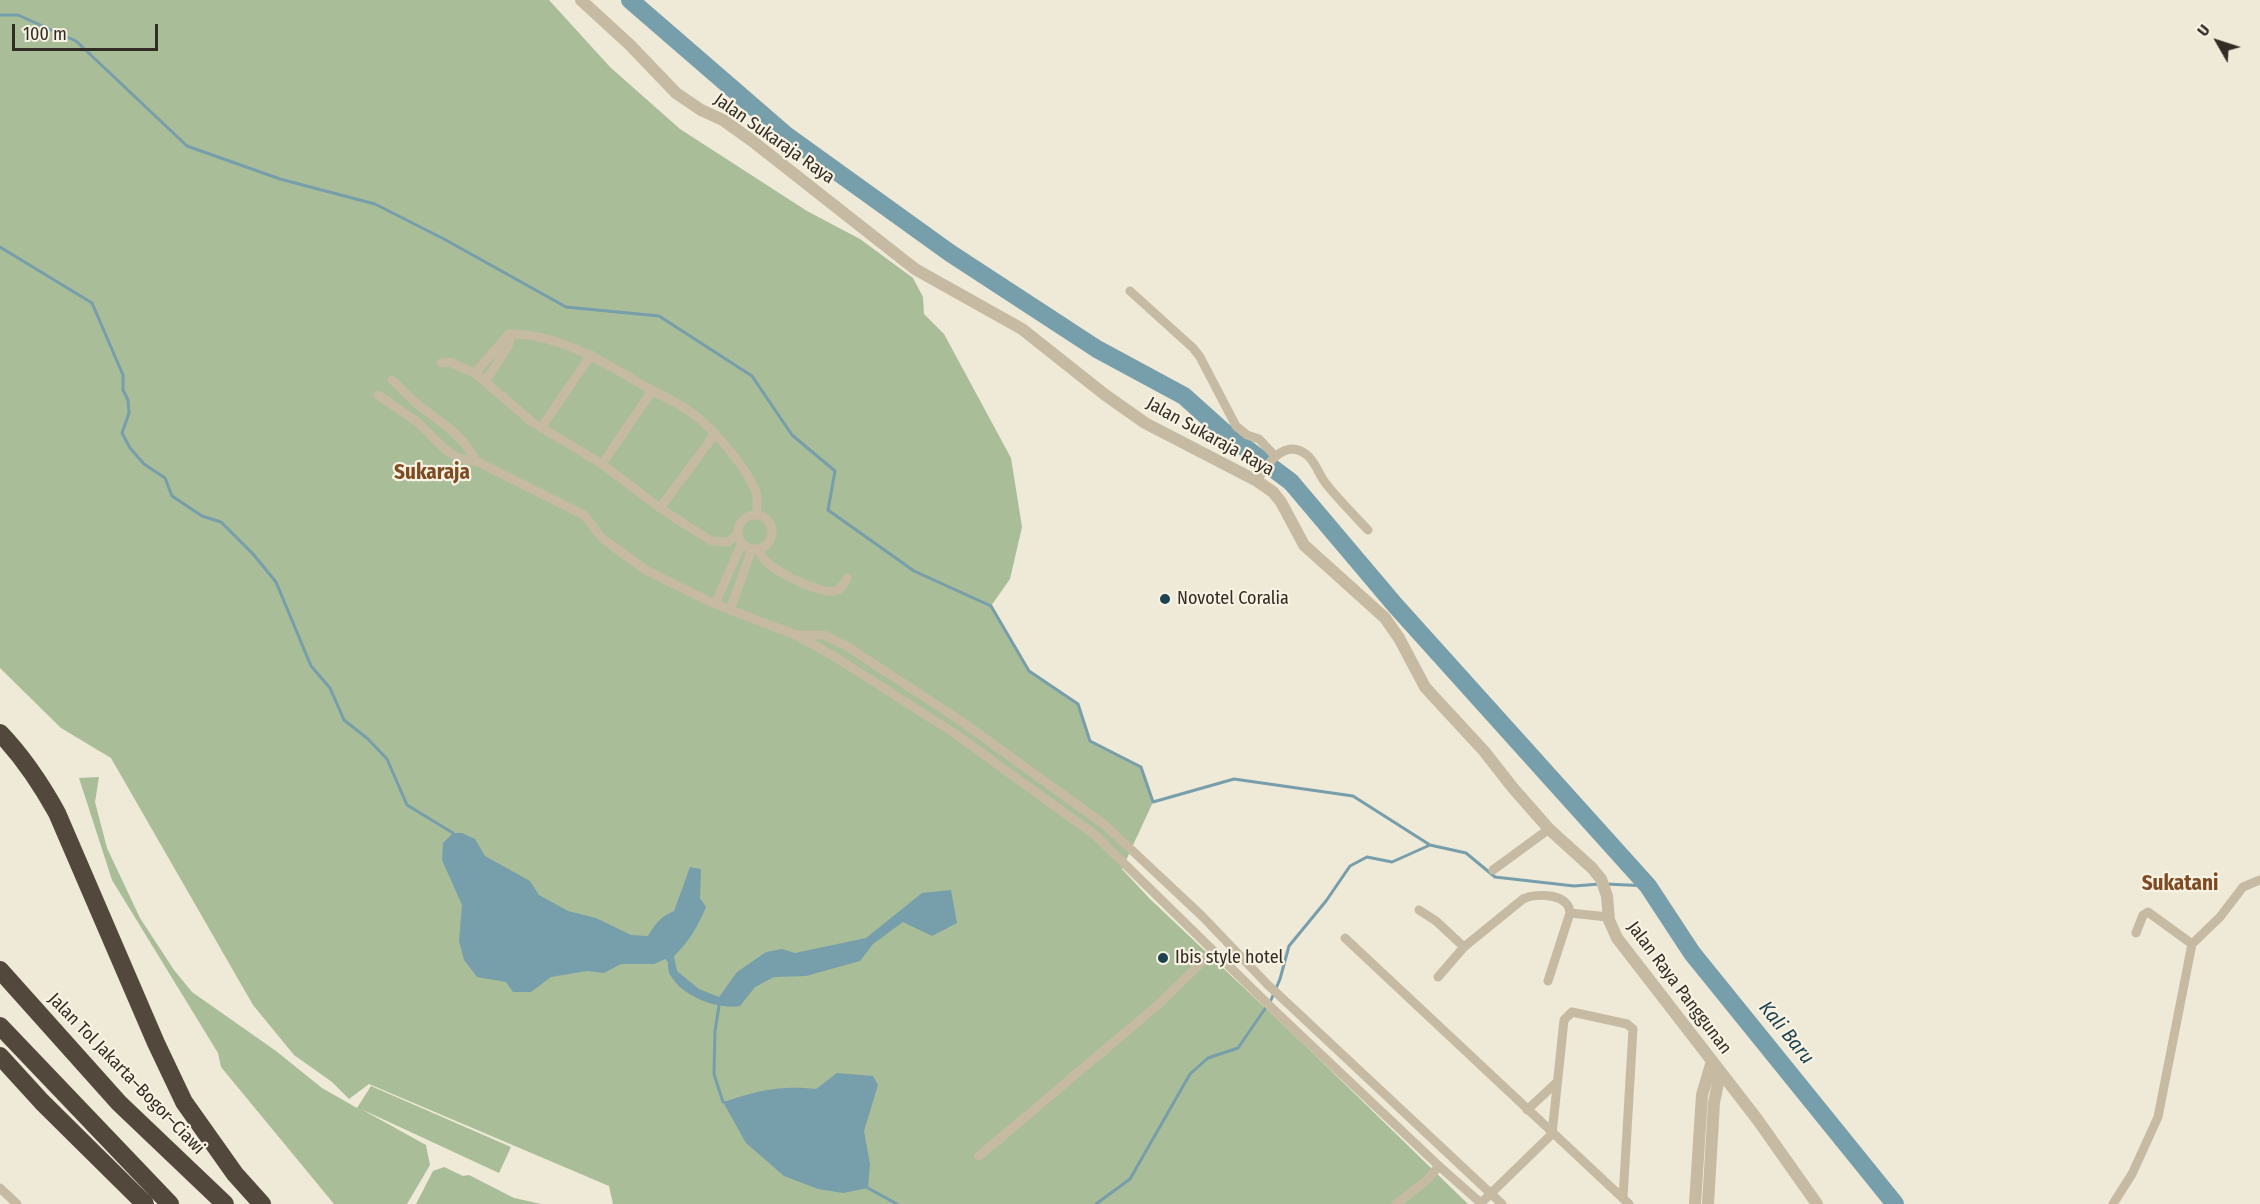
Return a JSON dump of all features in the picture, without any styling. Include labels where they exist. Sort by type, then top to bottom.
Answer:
[{"type":"highway","points":[[0,733],[23,759],[57,813],[156,1043],[184,1102],[235,1174],[262,1204]]},
{"type":"highway","name":"Jalan Tol Jakarta–Bogor–Ciawi","points":[[0,970],[119,1103],[225,1204]]},
{"type":"highway","points":[[0,1026],[170,1204]]},
{"type":"highway","points":[[0,1056],[42,1102],[135,1192],[144,1204]]},
{"type":"street","name":"Jalan Sukaraja Raya","points":[[581,0],[630,45],[676,93],[701,110],[723,120],[751,140],[915,269],[1022,329],[1104,394],[1145,423],[1260,477],[1281,502],[1304,545],[1385,618],[1399,638],[1425,687]]},
{"type":"street","points":[[1130,291],[1193,348],[1236,426],[1247,435],[1259,439],[1273,457]]},
{"type":"street","points":[[485,382],[508,346],[511,334]]},
{"type":"street","points":[[475,373],[507,335],[511,334],[533,335],[591,355],[691,412],[715,434],[728,448],[752,485],[757,499],[756,515]]},
{"type":"street","points":[[541,428],[591,355]]},
{"type":"street","points":[[441,363],[449,362],[475,373],[541,428],[602,464],[660,508],[712,541],[728,542],[738,533],[743,520],[756,515],[763,517],[772,528],[770,542],[755,549],[730,610]]},
{"type":"street","points":[[392,380],[417,404],[460,436],[469,446],[476,461]]},
{"type":"street","points":[[602,464],[652,390]]},
{"type":"street","points":[[378,395],[420,426],[454,457],[463,461],[476,461],[584,515],[602,538],[626,558],[680,589],[796,635],[909,704],[1095,835],[1257,994],[1439,1166],[1482,1203],[1552,1134],[1564,1020],[1567,1016],[1572,1012],[1581,1013],[1631,1026],[1634,1037],[1626,1201]]},
{"type":"street","points":[[660,508],[715,434]]},
{"type":"street","points":[[1260,477],[1273,457],[1290,450],[1307,455],[1328,486],[1368,530]]},
{"type":"street","points":[[738,533],[742,543],[755,549],[778,571],[816,588],[837,591],[847,578]]},
{"type":"street","points":[[715,604],[742,543]]},
{"type":"street","points":[[796,635],[824,635],[848,647],[961,721],[1105,825],[1190,905],[1267,984],[1502,1204]]},
{"type":"street","name":"Jalan Raya Panggunan","points":[[1425,687],[1484,750],[1549,829],[1601,879],[1607,896],[1611,929],[1787,1160],[1817,1204]]},
{"type":"street","points":[[1095,835],[1105,825]]},
{"type":"street","points":[[1493,870],[1549,829]]},
{"type":"street","points":[[2113,1204],[2132,1174],[2158,1117],[2192,944],[2220,917],[2243,887],[2260,879]]},
{"type":"street","points":[[1438,977],[1464,947],[1523,899],[1532,895],[1567,902],[1570,913],[1548,981]]},
{"type":"street","points":[[1179,916],[1190,905]]},
{"type":"street","points":[[1419,910],[1436,921],[1464,947]]},
{"type":"street","points":[[2136,933],[2144,915],[2148,912],[2192,944]]},
{"type":"street","points":[[1570,913],[1608,917]]},
{"type":"street","points":[[1345,938],[1626,1201]]},
{"type":"street","points":[[979,1156],[1152,1010],[1213,951]]},
{"type":"street","points":[[1695,1204],[1702,1095],[1712,1061]]},
{"type":"street","points":[[1708,1204],[1714,1102],[1720,1073]]},
{"type":"street","points":[[1527,1110],[1556,1083]]},
{"type":"street","points":[[1396,1204],[1427,1180],[1439,1166]]},
{"type":"street","points":[[0,1188],[18,1204]]},
{"type":"green space","points":[[0,0],[549,0],[610,67],[680,129],[807,211],[860,239],[913,278],[923,297],[924,314],[944,334],[1011,458],[1022,527],[1010,579],[991,606],[1029,671],[1078,704],[1090,741],[1141,767],[1153,802],[1122,869],[1150,899],[1468,1204],[613,1204],[609,1186],[369,1084],[349,1099],[332,1082],[294,1055],[253,1005],[111,758],[61,728],[0,668]]},
{"type":"green space","points":[[99,777],[95,802],[107,848],[140,918],[174,970],[192,992],[276,1051],[322,1088],[357,1108],[371,1086],[511,1147],[499,1173],[361,1109],[426,1145],[430,1165],[407,1204],[334,1204],[221,1067],[218,1053],[112,880],[79,778]]},
{"type":"green space","points":[[444,1167],[463,1176],[469,1175],[514,1198],[541,1204],[416,1204],[433,1171]]},
{"type":"water","points":[[453,833],[462,833],[475,839],[485,856],[530,881],[539,895],[568,911],[596,918],[631,935],[648,936],[659,921],[674,911],[690,867],[701,869],[700,898],[706,907],[693,933],[674,956],[677,971],[699,989],[719,997],[737,972],[766,952],[782,949],[795,953],[866,938],[922,893],[951,890],[957,923],[932,936],[903,922],[873,944],[860,961],[806,976],[774,977],[755,987],[740,1006],[711,1004],[683,990],[669,973],[668,962],[665,959],[654,964],[621,964],[604,973],[587,971],[551,977],[531,992],[513,992],[506,982],[477,977],[464,960],[459,941],[462,905],[442,860],[443,843]]},
{"type":"water","points":[[837,1073],[873,1076],[878,1085],[864,1131],[870,1164],[868,1188],[843,1193],[818,1189],[784,1176],[746,1143],[723,1102],[768,1090],[816,1089]]},
{"type":"waterway","points":[[630,0],[786,135],[950,253],[1097,349],[1184,396],[1223,431],[1291,482],[1395,605],[1648,886],[1692,953],[1895,1204]]},
{"type":"waterway","points":[[0,15],[18,15],[76,41],[187,146],[280,179],[375,204],[444,239],[566,307],[659,316],[752,376],[792,435],[835,471],[828,510],[914,571],[991,606],[1029,671],[1078,704],[1090,741],[1141,767],[1153,802],[1234,779],[1353,796],[1430,845]]},
{"type":"waterway","points":[[0,247],[92,303],[123,375],[123,390],[128,400],[129,413],[122,433],[130,448],[144,464],[165,478],[172,496],[202,516],[221,522],[253,554],[276,582],[311,666],[330,688],[344,720],[368,739],[387,759],[407,805],[453,833]]},
{"type":"waterway","points":[[1096,1204],[1130,1179],[1190,1074],[1208,1058],[1238,1048],[1271,1000],[1280,979],[1289,946],[1326,901],[1350,866],[1367,857],[1392,862],[1430,845],[1466,853],[1495,877],[1574,886],[1600,884]]},
{"type":"waterway","points":[[1606,884],[1648,886]]},
{"type":"waterway","points":[[719,1006],[715,1031],[714,1074],[723,1102]]},
{"type":"waterway","points":[[868,1188],[897,1204]]},
{"type":"place","name":"Novotel Coralia","points":[[1165,599]]},
{"type":"place","name":"Ibis style hotel","points":[[1163,958]]},
{"type":"district","name":"Sukaraja","points":[[432,473]]},
{"type":"district","name":"Sukatani","points":[[2180,884]]},
{"type":"water label","name":"Kali Baru","points":[[1786,1033]]}]
